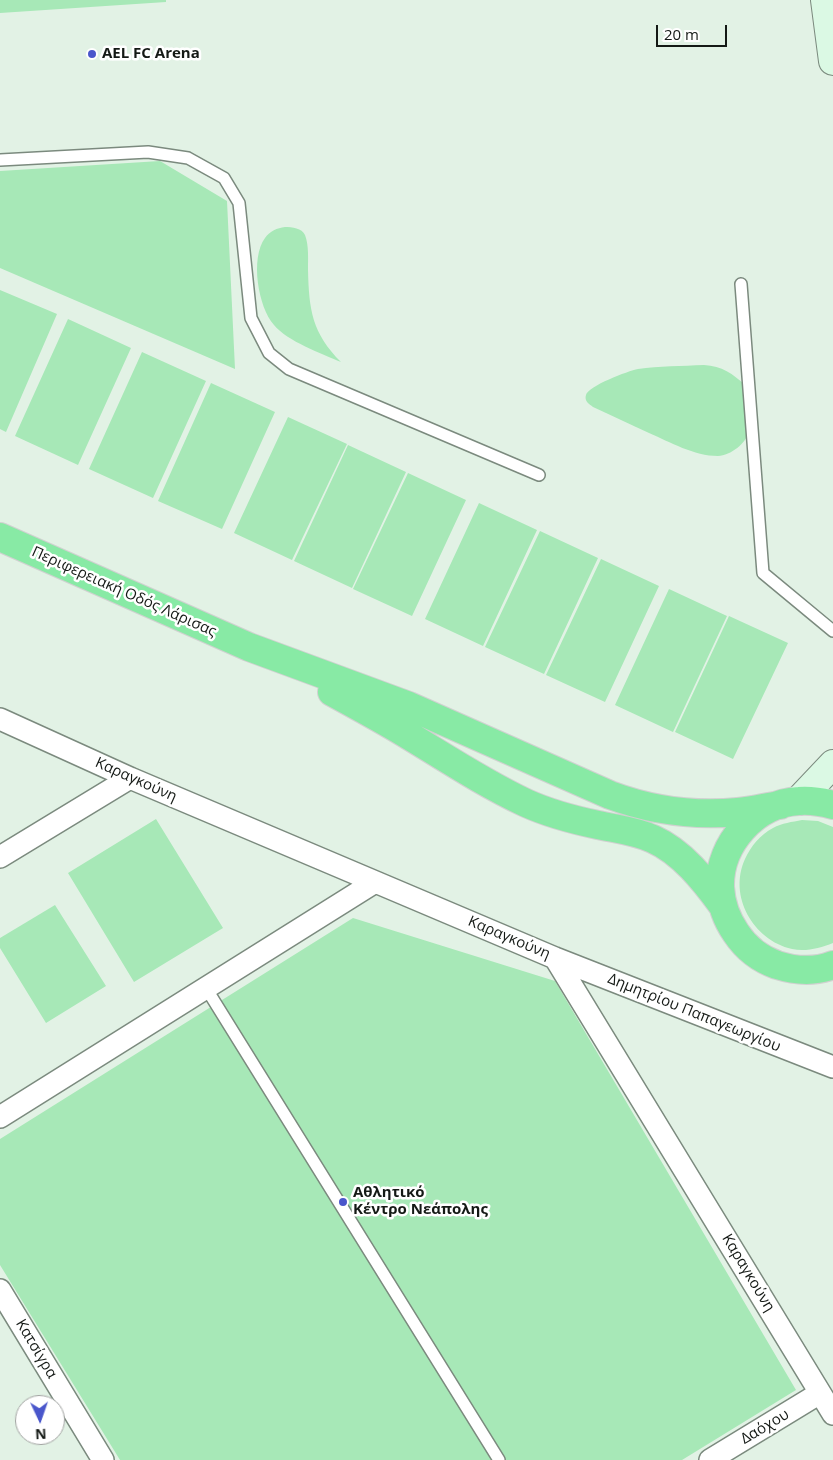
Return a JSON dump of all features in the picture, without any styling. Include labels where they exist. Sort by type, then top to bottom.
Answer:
[{"type":"highway","name":"Περιφερειακή Οδός Λάρισας","points":[[0,536],[249,647]]},
{"type":"highway","points":[[249,647],[409,706],[632,803],[688,813],[738,812],[789,803],[816,801],[833,805]]},
{"type":"highway","points":[[249,647],[396,728],[476,776],[526,803],[563,816],[596,825],[627,830],[653,839],[679,855],[709,887],[723,906]]},
{"type":"highway","points":[[789,803],[764,812],[749,822],[736,836],[728,851],[722,869],[720,887],[723,906],[730,924],[740,940],[754,953],[770,962],[788,968],[807,970],[826,968],[833,965]]},
{"type":"street","points":[[825,0],[833,61]]},
{"type":"street","name":"Καραγκούνη","points":[[0,719],[130,778],[555,958],[833,1414]]},
{"type":"street","points":[[789,803],[833,764]]},
{"type":"street","points":[[0,857],[130,778]]},
{"type":"street","points":[[0,1117],[376,882]]},
{"type":"street","name":"Δημητρίου Παπαγεωργίου","points":[[555,958],[833,1067]]},
{"type":"street","name":"Κατσίγρα","points":[[0,1290],[103,1460]]},
{"type":"street","name":"Δαόχου","points":[[710,1460],[820,1393]]},
{"type":"lane","points":[[0,160],[148,152],[188,158],[224,178],[239,203],[252,318],[269,353],[289,369],[539,475]]},
{"type":"lane","points":[[741,284],[763,573],[833,631]]},
{"type":"lane","points":[[206,988],[499,1460]]},
{"type":"green space","points":[[0,0],[166,0],[166,2],[0,13]]},
{"type":"green space","points":[[160,161],[227,201],[235,369],[0,268],[0,171]]},
{"type":"green space","points":[[285,227],[299,229],[305,235],[308,248],[311,309],[314,320],[324,341],[341,362],[287,336],[268,317],[260,295],[258,282],[257,270],[260,247],[269,233]]},
{"type":"green space","points":[[0,290],[57,314],[6,432],[0,429]]},
{"type":"green space","points":[[68,319],[131,348],[78,465],[15,436]]},
{"type":"green space","points":[[142,352],[206,381],[153,498],[89,469]]},
{"type":"green space","points":[[704,365],[727,371],[745,385],[749,431],[741,444],[733,451],[723,455],[700,454],[682,448],[593,407],[586,399],[588,391],[594,387],[633,370],[654,367]]},
{"type":"green space","points":[[211,383],[275,412],[222,529],[158,501]]},
{"type":"green space","points":[[288,417],[347,444],[292,560],[234,533]]},
{"type":"green space","points":[[348,445],[406,472],[352,588],[294,561]]},
{"type":"green space","points":[[408,473],[466,500],[412,616],[353,589]]},
{"type":"green space","points":[[479,503],[537,530],[483,646],[425,619]]},
{"type":"green space","points":[[540,531],[598,558],[544,674],[485,647]]},
{"type":"green space","points":[[601,559],[659,586],[605,702],[546,675]]},
{"type":"green space","points":[[669,589],[727,616],[673,732],[615,705]]},
{"type":"green space","points":[[729,616],[788,643],[733,759],[675,732]]},
{"type":"green space","points":[[156,819],[223,928],[134,982],[68,873]]},
{"type":"green space","points":[[802,820],[818,821],[833,827],[833,943],[808,950],[792,949],[778,944],[766,936],[748,914],[742,901],[740,887],[745,859],[756,841],[776,826]]},
{"type":"green space","points":[[55,905],[106,986],[46,1023],[0,948],[0,938]]},
{"type":"green space","name":"Αθλητικό Κέντρο Νεάπολης","points":[[353,918],[555,981],[796,1390],[682,1460],[120,1460],[0,1265],[0,1139]]},
{"type":"place","name":"AEL FC Arena","points":[[92,54]]},
{"type":"place","name":"Αθλητικό Κέντρο Νεάπολης","points":[[343,1202]]}]
